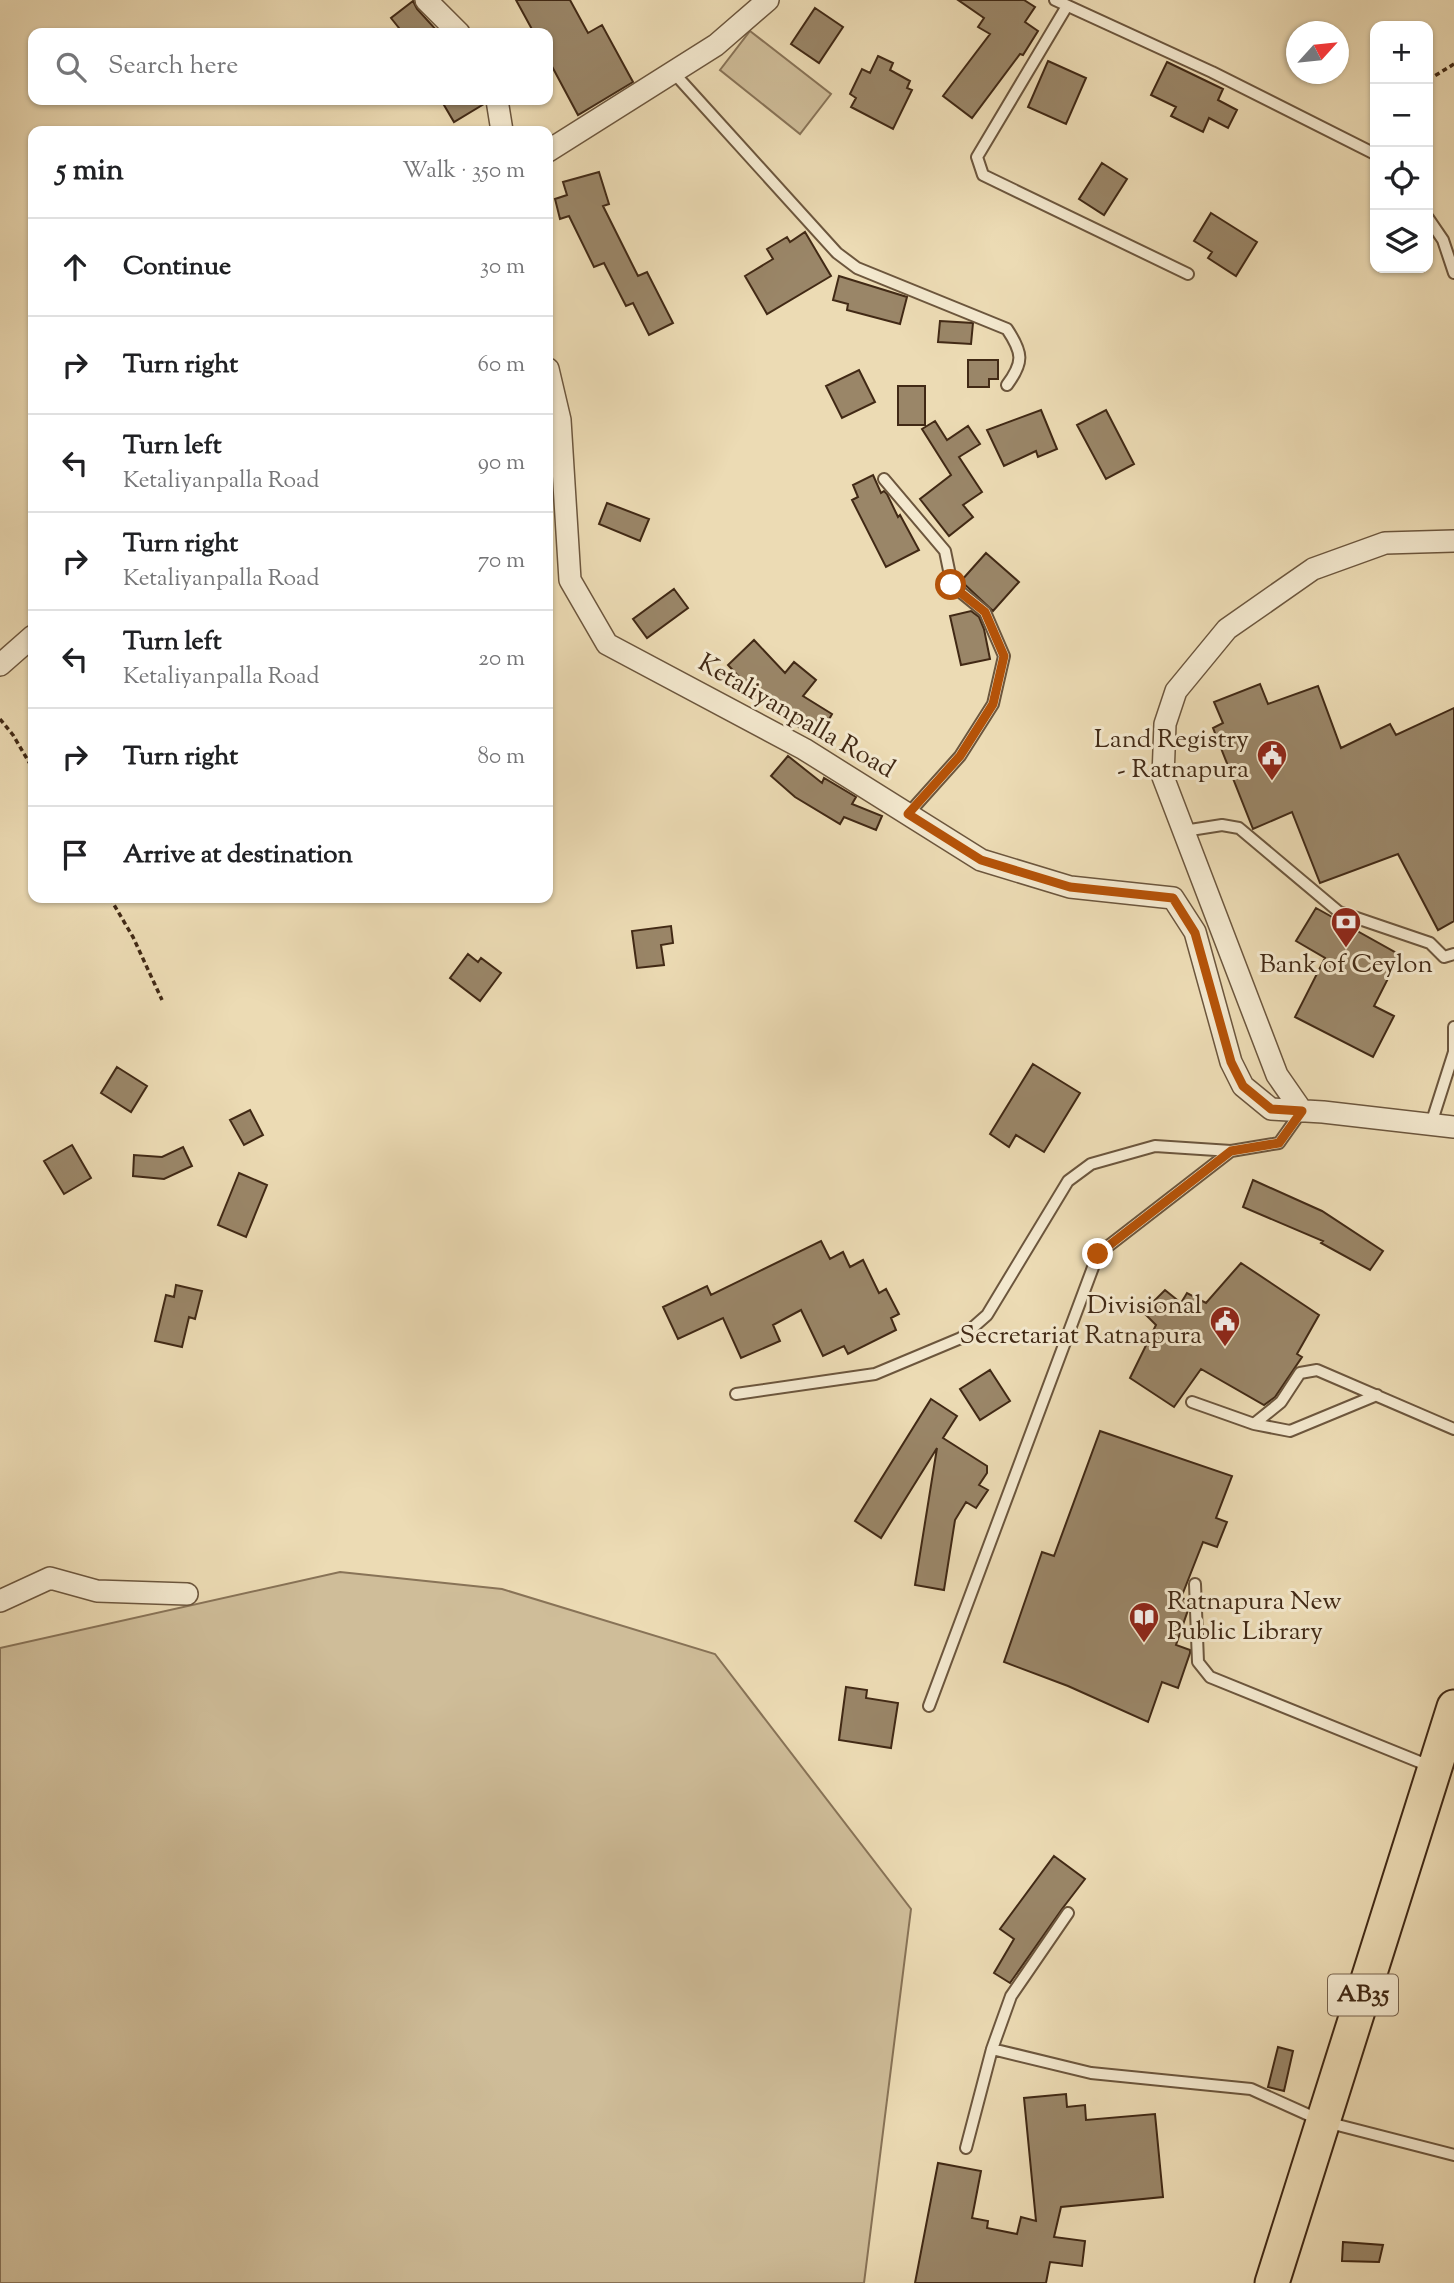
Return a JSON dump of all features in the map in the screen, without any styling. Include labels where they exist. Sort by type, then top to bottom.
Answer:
[{"type":"main road","name":"AB35","points":[[1272,2283],[1322,2121],[1444,1767],[1454,1707]]},
{"type":"street","points":[[426,0],[454,28]]},
{"type":"street","points":[[553,148],[716,45],[768,0]]},
{"type":"street","points":[[497,105],[501,126]]},
{"type":"street","name":"Ketaliyanpalla Road","points":[[553,390],[560,420],[570,580],[607,644],[804,749],[981,860],[1070,887],[1173,898],[1195,933],[1231,1062],[1243,1086],[1271,1109],[1302,1111]]},
{"type":"street","points":[[1454,541],[1385,543],[1313,569],[1227,629],[1176,691],[1165,724],[1163,777],[1277,1075],[1302,1111],[1454,1127]]},
{"type":"street","points":[[0,665],[28,640]]},
{"type":"street","points":[[0,1601],[50,1578],[97,1591],[187,1594]]},
{"type":"lane","points":[[1055,0],[1212,72],[1370,151]]},
{"type":"lane","points":[[1067,6],[976,157],[983,175],[1188,274]]},
{"type":"lane","points":[[673,72],[837,253],[858,268],[1007,329],[1020,347],[1020,368],[1007,385]]},
{"type":"lane","points":[[1433,225],[1443,240],[1454,273]]},
{"type":"lane","points":[[884,479],[945,551],[951,585],[985,612],[1004,656],[993,704],[960,756],[908,814]]},
{"type":"lane","points":[[1184,831],[1223,825],[1239,828],[1339,912],[1430,943],[1444,957],[1454,954]]},
{"type":"lane","points":[[1431,1124],[1454,1052],[1454,1027]]},
{"type":"lane","points":[[736,1394],[875,1374],[961,1338],[987,1315],[1068,1181],[1091,1164],[1155,1146],[1231,1151],[1279,1143],[1302,1111]]},
{"type":"lane","points":[[929,1706],[1098,1254],[1231,1151]]},
{"type":"lane","points":[[1254,1424],[1281,1402],[1300,1373],[1317,1370],[1454,1429]]},
{"type":"lane","points":[[1192,1402],[1254,1424],[1290,1431],[1377,1395]]},
{"type":"lane","points":[[1195,1584],[1198,1662],[1210,1677],[1444,1767]]},
{"type":"lane","points":[[966,2148],[992,2049],[1011,1996],[1068,1913]]},
{"type":"lane","points":[[992,2049],[1091,2073],[1251,2089],[1322,2121],[1454,2155]]},
{"type":"path","points":[[1433,77],[1454,64]]},
{"type":"path","points":[[0,719],[28,760]]},
{"type":"path","points":[[113,903],[134,937],[162,1000]]},
{"type":"shaded area","points":[[750,31],[831,94],[800,134],[720,70]]},
{"type":"shaded area","points":[[340,1572],[502,1589],[715,1654],[911,1909],[864,2283],[0,2283],[0,1648]]},
{"type":"building","points":[[516,0],[570,0],[588,33],[602,25],[633,82],[578,115],[553,68],[553,28],[531,28]]},
{"type":"building","points":[[958,0],[1024,0],[1035,7],[1025,22],[1038,31],[1023,55],[1020,54],[972,118],[943,96],[990,34],[978,27],[984,18]]},
{"type":"building","points":[[413,1],[434,28],[399,28],[391,18]]},
{"type":"building","points":[[815,8],[843,27],[819,63],[791,44]]},
{"type":"building","points":[[878,56],[893,63],[890,70],[910,81],[907,88],[912,90],[893,129],[851,107],[856,98],[850,94],[862,69],[870,73]]},
{"type":"building","points":[[1048,61],[1086,78],[1066,124],[1028,107]]},
{"type":"building","points":[[1167,62],[1223,89],[1218,100],[1237,110],[1228,128],[1209,118],[1203,132],[1171,116],[1176,107],[1151,95]]},
{"type":"building","points":[[444,105],[482,105],[454,122]]},
{"type":"building","points":[[1102,163],[1127,179],[1104,215],[1079,199]]},
{"type":"building","points":[[599,172],[609,204],[603,206],[638,276],[647,272],[673,323],[649,335],[633,303],[626,306],[604,263],[594,267],[569,216],[560,219],[555,199],[567,195],[563,182]]},
{"type":"building","points":[[1211,213],[1257,242],[1236,276],[1208,258],[1212,252],[1194,241]]},
{"type":"building","points":[[805,232],[831,276],[767,314],[745,276],[773,259],[767,249],[787,237],[790,242]]},
{"type":"building","points":[[839,276],[907,297],[900,324],[847,310],[848,304],[833,300]]},
{"type":"building","points":[[940,321],[973,323],[971,344],[938,342]]},
{"type":"building","points":[[968,360],[998,360],[998,379],[989,379],[989,387],[968,387]]},
{"type":"building","points":[[859,370],[875,402],[842,418],[826,386]]},
{"type":"building","points":[[898,386],[925,386],[925,425],[898,425]]},
{"type":"building","points":[[1041,410],[1057,449],[1038,457],[1036,451],[1004,466],[987,430]]},
{"type":"building","points":[[1106,410],[1134,464],[1106,479],[1077,425]]},
{"type":"building","points":[[935,421],[947,440],[968,426],[980,444],[959,457],[982,492],[963,505],[973,517],[949,536],[920,499],[951,475],[922,429]]},
{"type":"building","points":[[873,475],[881,493],[884,491],[887,494],[919,550],[886,567],[852,500],[858,497],[853,485]]},
{"type":"building","points":[[607,503],[649,519],[640,541],[599,524]]},
{"type":"building","points":[[986,553],[1019,582],[993,611],[961,581]]},
{"type":"building","points":[[674,589],[688,608],[647,638],[633,619]]},
{"type":"building","points":[[971,611],[979,617],[984,629],[990,659],[961,665],[950,616]]},
{"type":"building","points":[[754,640],[785,673],[794,662],[816,680],[803,696],[832,714],[818,739],[781,716],[756,695],[728,665]]},
{"type":"building","points":[[1260,684],[1268,704],[1318,686],[1341,748],[1390,724],[1396,735],[1454,708],[1454,921],[1438,930],[1398,854],[1320,883],[1292,812],[1253,829],[1213,728],[1223,723],[1214,702]]},
{"type":"building","points":[[788,756],[822,783],[824,778],[856,797],[852,804],[882,816],[876,830],[844,817],[840,824],[795,797],[771,776]]},
{"type":"building","points":[[1316,908],[1400,955],[1374,1006],[1394,1016],[1373,1057],[1295,1017],[1325,958],[1296,941]]},
{"type":"building","points":[[671,926],[673,943],[661,945],[664,965],[637,968],[632,931]]},
{"type":"building","points":[[468,954],[478,962],[481,958],[501,973],[480,1001],[450,978]]},
{"type":"building","points":[[1033,1064],[1080,1093],[1044,1152],[1016,1135],[1009,1147],[990,1134]]},
{"type":"building","points":[[117,1067],[147,1086],[131,1112],[101,1093]]},
{"type":"building","points":[[250,1110],[263,1135],[244,1145],[230,1120]]},
{"type":"building","points":[[72,1145],[91,1178],[64,1194],[44,1161]]},
{"type":"building","points":[[183,1147],[192,1166],[164,1179],[133,1176],[134,1155],[162,1157]]},
{"type":"building","points":[[239,1173],[267,1185],[246,1237],[218,1225]]},
{"type":"building","points":[[1253,1180],[1322,1211],[1383,1251],[1370,1270],[1321,1243],[1323,1241],[1243,1207]]},
{"type":"building","points":[[821,1241],[830,1259],[843,1252],[850,1267],[863,1260],[879,1293],[886,1289],[899,1314],[891,1318],[896,1330],[848,1354],[844,1346],[823,1356],[801,1310],[773,1325],[780,1341],[741,1358],[723,1318],[678,1339],[663,1307],[707,1286],[711,1295]]},
{"type":"building","points":[[1241,1263],[1319,1315],[1297,1354],[1302,1357],[1275,1397],[1264,1405],[1201,1369],[1174,1407],[1130,1378],[1156,1325],[1143,1312],[1165,1290],[1181,1303],[1187,1293],[1206,1303]]},
{"type":"building","points":[[176,1285],[202,1291],[195,1319],[189,1317],[182,1347],[155,1341],[166,1295],[174,1297]]},
{"type":"building","points":[[990,1370],[1010,1401],[980,1420],[960,1389]]},
{"type":"building","points":[[931,1399],[957,1416],[943,1438],[987,1466],[987,1473],[979,1485],[988,1490],[976,1508],[966,1502],[955,1520],[944,1590],[915,1585],[937,1448],[881,1538],[855,1521]]},
{"type":"building","points":[[1100,1431],[1232,1476],[1216,1518],[1227,1522],[1217,1547],[1203,1542],[1181,1598],[1188,1600],[1188,1610],[1176,1645],[1190,1650],[1190,1653],[1178,1688],[1162,1682],[1148,1722],[1068,1686],[1004,1662],[1042,1552],[1054,1556]]},
{"type":"building","points":[[846,1687],[867,1690],[866,1698],[898,1703],[891,1748],[839,1740]]},
{"type":"building","points":[[1054,1856],[1085,1879],[1010,1983],[994,1973],[1014,1939],[1000,1929]]},
{"type":"building","points":[[1278,2047],[1293,2051],[1284,2091],[1268,2087]]},
{"type":"building","points":[[1066,2094],[1067,2107],[1085,2105],[1086,2120],[1155,2114],[1163,2197],[1061,2207],[1054,2237],[1085,2241],[1082,2266],[1050,2262],[1046,2283],[915,2283],[938,2163],[981,2171],[972,2218],[988,2221],[987,2228],[1017,2234],[1021,2217],[1036,2221],[1024,2098]]},
{"type":"building","points":[[1343,2242],[1383,2245],[1379,2262],[1342,2261]]},
{"type":"place","name":"Land Registry - Ratnapura","points":[[1272,782]]},
{"type":"place","name":"Bank of Ceylon","points":[[1346,949]]},
{"type":"place","name":"Divisional Secretariat Ratnapura","points":[[1225,1348]]},
{"type":"place","name":"Ratnapura New Public Library","points":[[1144,1644]]},
{"type":"route","points":[[951,585],[985,612],[1004,656],[993,704],[960,756],[908,814],[981,860],[1070,887],[1173,898],[1195,933],[1231,1062],[1243,1086],[1271,1109],[1302,1111],[1279,1143],[1231,1151],[1098,1254]]}]
